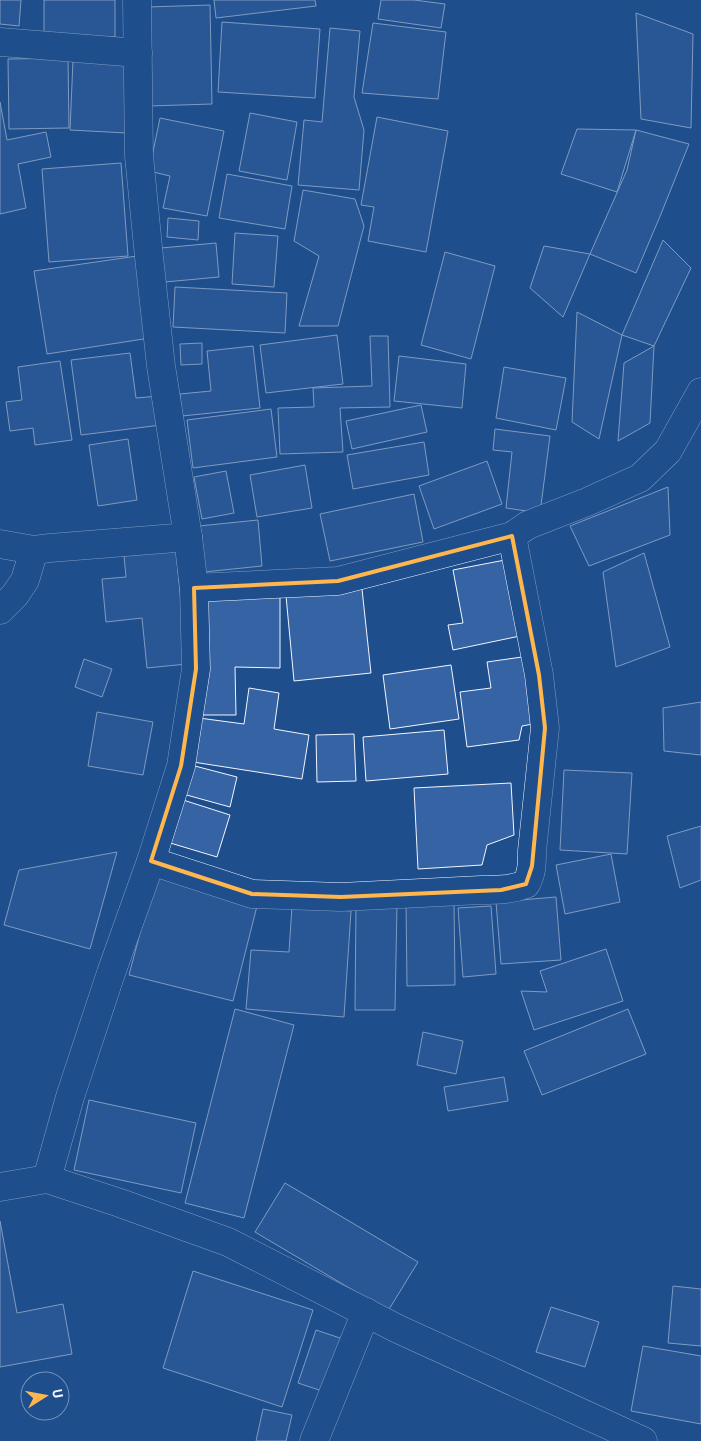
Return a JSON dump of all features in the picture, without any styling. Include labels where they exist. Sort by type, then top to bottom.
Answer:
[{"type":"street","points":[[47,1179],[70,1097],[182,766],[196,669],[194,588],[162,366],[139,156],[137,0]]},
{"type":"street","points":[[0,42],[138,53]]},
{"type":"street","points":[[194,588],[338,581],[512,536],[528,525],[587,502],[640,478],[668,451],[701,392]]},
{"type":"street","points":[[151,861],[252,894],[341,897],[501,890],[526,884],[531,874],[532,866],[545,728],[539,675],[512,536]]},
{"type":"street","points":[[0,544],[34,550],[188,537]]},
{"type":"street","points":[[0,610],[15,595],[26,580],[34,550]]},
{"type":"street","points":[[0,1187],[47,1179],[228,1242],[398,1329],[643,1441]]},
{"type":"street","points":[[314,1441],[366,1312]]},
{"type":"highlighted area","points":[[512,536],[539,675],[545,728],[532,866],[526,884],[501,890],[341,897],[252,894],[151,861],[181,766],[196,669],[194,588],[338,581]]},
{"type":"building","points":[[0,0],[21,0],[19,26],[0,24]]},
{"type":"building","points":[[44,0],[115,0],[115,37],[44,37]]},
{"type":"building","points":[[214,0],[315,0],[316,6],[216,18]]},
{"type":"building","points":[[381,0],[414,0],[445,4],[441,28],[378,19]]},
{"type":"building","points":[[210,5],[212,104],[149,106],[147,7]]},
{"type":"building","points":[[636,13],[693,34],[691,128],[641,119]]},
{"type":"building","points":[[222,22],[320,29],[315,98],[218,92]]},
{"type":"building","points":[[373,23],[446,32],[438,99],[362,93]]},
{"type":"building","points":[[330,28],[360,31],[354,97],[364,130],[359,190],[298,185],[304,120],[322,122]]},
{"type":"building","points":[[68,58],[69,128],[9,129],[8,59]]},
{"type":"building","points":[[73,60],[130,63],[126,133],[70,130]]},
{"type":"building","points":[[0,102],[7,140],[46,132],[51,157],[18,164],[26,208],[0,214]]},
{"type":"building","points":[[250,113],[297,122],[287,180],[239,171]]},
{"type":"building","points":[[377,117],[448,131],[426,252],[368,241],[374,207],[361,205]]},
{"type":"building","points":[[160,118],[224,131],[207,216],[163,208],[170,176],[149,171]]},
{"type":"building","points":[[577,129],[636,130],[617,192],[561,174]]},
{"type":"building","points":[[636,130],[689,144],[636,273],[590,254],[627,170]]},
{"type":"building","points":[[121,163],[128,256],[49,262],[42,169]]},
{"type":"building","points":[[227,174],[292,186],[285,229],[219,218]]},
{"type":"building","points":[[303,190],[355,199],[364,226],[338,326],[299,326],[319,256],[294,241]]},
{"type":"building","points":[[168,218],[199,221],[198,240],[167,237]]},
{"type":"building","points":[[235,233],[278,236],[274,287],[232,284]]},
{"type":"building","points":[[663,240],[691,268],[654,346],[622,335]]},
{"type":"building","points":[[216,243],[219,277],[165,282],[161,248]]},
{"type":"building","points":[[544,246],[590,254],[563,317],[530,288]]},
{"type":"building","points":[[445,252],[495,266],[471,359],[421,345]]},
{"type":"building","points":[[137,256],[150,338],[47,354],[34,271]]},
{"type":"building","points":[[175,287],[287,293],[285,333],[173,327]]},
{"type":"building","points":[[577,312],[622,335],[599,439],[572,422]]},
{"type":"building","points":[[337,335],[343,384],[266,393],[260,345]]},
{"type":"building","points":[[370,336],[388,336],[390,407],[340,408],[343,452],[280,454],[278,408],[314,407],[313,388],[372,386]]},
{"type":"building","points":[[202,343],[202,364],[181,365],[180,344]]},
{"type":"building","points":[[253,346],[260,408],[182,416],[180,394],[211,391],[207,351]]},
{"type":"building","points":[[654,346],[650,423],[618,441],[624,363]]},
{"type":"building","points":[[130,353],[136,398],[158,396],[161,425],[81,435],[71,360]]},
{"type":"building","points":[[399,356],[466,364],[462,408],[394,401]]},
{"type":"building","points":[[60,361],[72,440],[35,445],[33,428],[10,431],[6,402],[22,400],[18,367]]},
{"type":"building","points":[[504,367],[566,378],[556,430],[496,418]]},
{"type":"building","points":[[421,405],[427,432],[352,449],[346,421]]},
{"type":"building","points":[[271,409],[277,457],[193,468],[187,420]]},
{"type":"building","points":[[495,429],[550,436],[540,513],[506,508],[512,452],[493,450]]},
{"type":"building","points":[[128,439],[137,500],[98,506],[89,445]]},
{"type":"building","points":[[424,442],[429,475],[353,489],[347,455]]},
{"type":"building","points":[[487,461],[502,504],[434,529],[419,486]]},
{"type":"building","points":[[305,465],[312,508],[257,517],[250,475]]},
{"type":"building","points":[[226,471],[234,513],[202,519],[194,477]]},
{"type":"building","points":[[668,487],[670,535],[589,566],[570,526]]},
{"type":"building","points":[[414,494],[423,542],[330,561],[320,514]]},
{"type":"building","points":[[258,520],[262,566],[204,572],[199,526]]},
{"type":"building","points":[[176,551],[187,664],[147,668],[142,618],[106,622],[102,579],[126,577],[124,556]]},
{"type":"building","points":[[644,553],[670,647],[616,667],[603,572]]},
{"type":"building","points":[[505,560],[520,636],[453,650],[448,625],[463,623],[453,570]]},
{"type":"building","points":[[362,589],[371,673],[294,681],[286,596]]},
{"type":"building","points":[[280,593],[280,668],[235,667],[236,715],[196,715],[195,594]]},
{"type":"building","points":[[529,656],[538,723],[522,726],[519,740],[467,747],[460,692],[491,688],[487,662]]},
{"type":"building","points":[[84,659],[112,669],[102,697],[75,687]]},
{"type":"building","points":[[451,665],[459,719],[390,729],[383,675]]},
{"type":"building","points":[[249,688],[279,693],[274,729],[309,735],[302,779],[193,762],[199,718],[244,724]]},
{"type":"building","points":[[701,702],[701,755],[664,751],[663,708]]},
{"type":"building","points":[[97,712],[153,722],[143,775],[88,766]]},
{"type":"building","points":[[444,730],[448,774],[366,781],[363,737]]},
{"type":"building","points":[[354,734],[356,781],[317,782],[316,735]]},
{"type":"building","points":[[191,765],[237,777],[230,807],[183,794]]},
{"type":"building","points":[[564,770],[632,773],[627,854],[560,850]]},
{"type":"building","points":[[511,783],[514,835],[487,845],[482,865],[418,869],[414,788]]},
{"type":"building","points":[[180,799],[230,815],[217,857],[167,842]]},
{"type":"building","points":[[701,826],[701,880],[680,888],[667,836]]},
{"type":"building","points":[[117,852],[90,949],[4,925],[19,870]]},
{"type":"building","points":[[611,854],[620,902],[565,914],[556,865]]},
{"type":"building","points":[[155,876],[258,902],[233,1001],[129,975]]},
{"type":"building","points":[[556,897],[561,960],[501,964],[496,902]]},
{"type":"building","points":[[406,899],[454,899],[455,985],[407,986]]},
{"type":"building","points":[[356,905],[397,905],[395,1010],[355,1010]]},
{"type":"building","points":[[292,906],[351,911],[344,1017],[246,1009],[251,950],[289,952]]},
{"type":"building","points":[[491,906],[496,974],[463,977],[458,908]]},
{"type":"building","points":[[606,949],[623,1001],[534,1030],[521,991],[547,992],[540,971]]},
{"type":"building","points":[[235,1009],[294,1025],[244,1218],[185,1203]]},
{"type":"building","points":[[628,1009],[646,1054],[542,1095],[524,1051]]},
{"type":"building","points":[[423,1032],[463,1041],[456,1074],[417,1065]]},
{"type":"building","points":[[504,1077],[508,1101],[448,1111],[444,1087]]},
{"type":"building","points":[[89,1100],[196,1123],[181,1193],[74,1170]]},
{"type":"building","points":[[285,1183],[418,1262],[388,1311],[255,1232]]},
{"type":"building","points":[[0,1221],[17,1313],[63,1304],[72,1354],[0,1367]]},
{"type":"building","points":[[193,1271],[313,1310],[282,1407],[163,1368]]},
{"type":"building","points":[[673,1286],[701,1289],[701,1346],[668,1343]]},
{"type":"building","points":[[551,1307],[599,1322],[585,1367],[536,1352]]},
{"type":"building","points":[[316,1330],[349,1341],[331,1394],[298,1383]]},
{"type":"building","points":[[643,1346],[701,1356],[701,1424],[631,1411]]},
{"type":"building","points":[[263,1409],[292,1415],[286,1441],[256,1441]]}]
